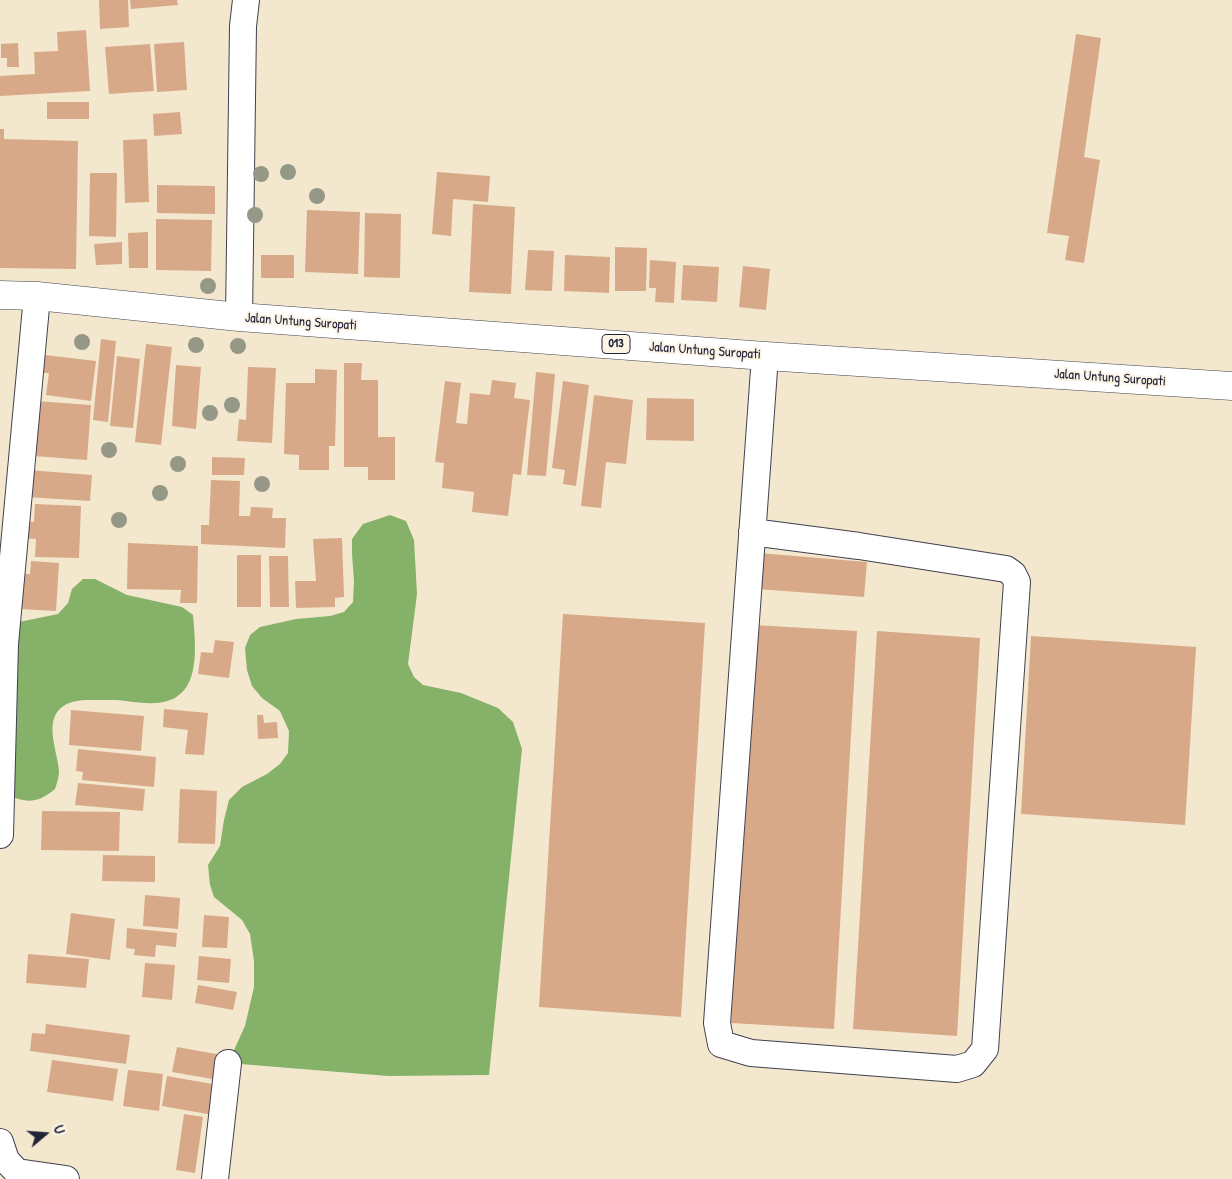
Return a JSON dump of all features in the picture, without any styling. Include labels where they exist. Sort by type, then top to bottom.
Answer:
[{"type":"main road","name":"Jalan Untung Suropati","points":[[0,295],[37,296],[239,317],[765,356],[1232,386]]},
{"type":"street","points":[[239,317],[243,26],[246,0]]},
{"type":"street","points":[[0,835],[5,644],[37,296]]},
{"type":"street","points":[[752,532],[859,546],[1006,569],[1013,574],[1017,582],[984,1049],[973,1064],[957,1069],[751,1053],[721,1044],[717,1023],[752,532],[765,356]]},
{"type":"street","points":[[215,1179],[228,1063]]},
{"type":"street","points":[[0,1142],[6,1160],[17,1172],[66,1179]]},
{"type":"green space","points":[[390,515],[406,521],[414,540],[417,594],[408,664],[414,677],[423,685],[461,693],[498,708],[513,722],[522,749],[489,1075],[388,1076],[228,1063],[245,1026],[254,987],[254,961],[250,934],[242,920],[214,897],[210,885],[208,865],[220,846],[229,800],[242,787],[267,774],[280,764],[288,753],[289,731],[280,711],[262,698],[252,686],[247,670],[245,648],[250,635],[260,627],[296,619],[330,616],[344,612],[353,602],[352,539],[363,524]]},
{"type":"green space","points":[[83,579],[95,579],[127,595],[182,607],[193,615],[195,658],[193,671],[188,684],[181,693],[170,700],[140,703],[116,700],[85,700],[71,702],[62,707],[56,714],[53,727],[59,771],[55,789],[35,800],[22,800],[1,792],[19,622],[58,614],[68,603],[72,589]]},
{"type":"building","points":[[99,0],[128,0],[129,27],[100,29]]},
{"type":"building","points":[[130,0],[177,0],[178,5],[131,9]]},
{"type":"building","points":[[86,30],[90,91],[0,96],[0,76],[35,74],[34,52],[58,51],[57,32]]},
{"type":"building","points":[[1076,34],[1101,38],[1084,157],[1100,160],[1084,263],[1065,260],[1069,236],[1047,233]]},
{"type":"building","points":[[184,42],[187,90],[157,92],[154,44]]},
{"type":"building","points":[[18,43],[19,67],[7,67],[7,58],[1,58],[1,44]]},
{"type":"building","points":[[150,44],[154,91],[109,94],[105,47]]},
{"type":"building","points":[[47,102],[89,102],[89,119],[47,119]]},
{"type":"building","points":[[180,112],[182,134],[154,136],[153,114]]},
{"type":"building","points":[[0,129],[4,129],[4,139],[78,141],[76,269],[0,268]]},
{"type":"building","points":[[147,139],[149,202],[125,203],[123,140]]},
{"type":"building","points":[[437,172],[490,176],[488,202],[453,199],[451,236],[432,234]]},
{"type":"building","points":[[90,173],[117,173],[116,237],[89,236]]},
{"type":"building","points":[[157,185],[215,186],[215,214],[157,213]]},
{"type":"building","points":[[473,204],[515,207],[511,294],[469,292]]},
{"type":"building","points":[[307,210],[360,212],[358,274],[305,272]]},
{"type":"building","points":[[365,213],[401,214],[400,278],[364,277]]},
{"type":"building","points":[[156,219],[212,220],[211,271],[156,270]]},
{"type":"building","points":[[148,232],[148,268],[129,268],[128,233]]},
{"type":"building","points":[[122,242],[122,264],[96,265],[94,244]]},
{"type":"building","points":[[615,247],[647,248],[646,291],[615,291]]},
{"type":"building","points":[[528,250],[554,251],[552,291],[525,290]]},
{"type":"building","points":[[261,255],[294,255],[294,278],[261,278]]},
{"type":"building","points":[[565,255],[610,257],[609,293],[564,291]]},
{"type":"building","points":[[650,260],[676,262],[674,303],[655,302],[656,288],[649,288]]},
{"type":"building","points":[[683,265],[719,267],[717,302],[681,300]]},
{"type":"building","points":[[743,266],[770,269],[766,310],[739,307]]},
{"type":"building","points":[[101,339],[116,341],[108,422],[93,420]]},
{"type":"building","points":[[146,344],[172,347],[161,445],[135,442]]},
{"type":"building","points":[[45,355],[96,361],[91,401],[46,395],[49,373],[42,373]]},
{"type":"building","points":[[117,356],[140,359],[133,428],[110,426]]},
{"type":"building","points":[[344,363],[362,363],[361,380],[378,380],[378,437],[395,437],[395,480],[368,480],[368,467],[344,467]]},
{"type":"building","points":[[176,365],[201,367],[196,429],[172,426]]},
{"type":"building","points":[[248,367],[276,368],[272,443],[237,441],[239,419],[246,420]]},
{"type":"building","points":[[315,369],[337,370],[335,446],[329,446],[329,470],[299,470],[299,455],[284,454],[286,383],[315,383]]},
{"type":"building","points":[[536,372],[555,374],[546,476],[527,475]]},
{"type":"building","points":[[492,380],[516,383],[514,398],[530,400],[521,475],[513,474],[508,516],[472,512],[474,492],[442,488],[444,463],[435,462],[445,381],[461,383],[456,423],[467,424],[470,393],[490,395]]},
{"type":"building","points":[[563,381],[589,385],[576,486],[563,484],[565,470],[552,468]]},
{"type":"building","points":[[594,395],[633,400],[626,464],[606,462],[601,508],[581,506]]},
{"type":"building","points":[[647,398],[694,399],[694,441],[646,440]]},
{"type":"building","points":[[36,401],[91,405],[87,460],[33,456]]},
{"type":"building","points":[[212,457],[245,458],[244,475],[212,475]]},
{"type":"building","points":[[28,470],[92,475],[90,501],[26,497]]},
{"type":"building","points":[[211,480],[240,481],[239,516],[250,516],[251,507],[273,508],[272,518],[286,518],[285,548],[201,544],[201,525],[209,525]]},
{"type":"building","points":[[35,504],[81,506],[79,558],[35,557],[36,539],[23,538],[24,521],[34,522]]},
{"type":"building","points":[[342,538],[344,597],[335,598],[335,607],[296,608],[295,581],[316,581],[313,539]]},
{"type":"building","points":[[128,543],[198,546],[197,603],[180,603],[181,590],[127,589]]},
{"type":"building","points":[[759,553],[867,562],[864,597],[757,589]]},
{"type":"building","points":[[237,555],[261,555],[261,607],[237,607]]},
{"type":"building","points":[[269,556],[288,556],[289,607],[270,607]]},
{"type":"building","points":[[31,561],[59,563],[56,611],[19,609],[22,574],[30,574]]},
{"type":"building","points":[[563,614],[705,623],[681,1017],[539,1007]]},
{"type":"building","points":[[754,625],[857,631],[834,1029],[731,1023]]},
{"type":"building","points":[[877,631],[980,638],[957,1036],[853,1029]]},
{"type":"building","points":[[1031,636],[1196,647],[1185,825],[1021,814]]},
{"type":"building","points":[[215,640],[234,642],[229,678],[198,674],[201,652],[213,653]]},
{"type":"building","points":[[164,709],[208,713],[204,755],[185,754],[188,730],[163,727]]},
{"type":"building","points":[[71,710],[144,716],[141,751],[69,745]]},
{"type":"building","points":[[257,715],[263,715],[264,723],[277,722],[278,738],[258,739]]},
{"type":"building","points":[[78,749],[156,757],[154,787],[82,780],[83,772],[76,771]]},
{"type":"building","points":[[78,783],[145,789],[143,811],[75,805]]},
{"type":"building","points":[[180,789],[217,791],[215,844],[178,843]]},
{"type":"building","points":[[42,811],[120,812],[119,851],[41,850]]},
{"type":"building","points":[[103,855],[155,856],[155,882],[102,881]]},
{"type":"building","points":[[145,895],[180,898],[178,929],[143,926]]},
{"type":"building","points":[[71,913],[115,919],[110,960],[66,954]]},
{"type":"building","points":[[204,915],[229,917],[227,948],[202,947]]},
{"type":"building","points":[[127,928],[177,933],[176,947],[156,945],[155,957],[134,955],[135,949],[126,948]]},
{"type":"building","points":[[28,954],[89,959],[86,988],[26,983]]},
{"type":"building","points":[[199,956],[231,959],[229,983],[197,980]]},
{"type":"building","points":[[145,963],[175,965],[172,1000],[142,997]]},
{"type":"building","points":[[198,985],[237,992],[233,1010],[195,1003]]},
{"type":"building","points":[[46,1024],[130,1035],[126,1064],[30,1051],[32,1033],[45,1034]]},
{"type":"building","points":[[177,1047],[222,1055],[218,1080],[172,1072]]},
{"type":"building","points":[[52,1060],[118,1069],[113,1101],[47,1092]]},
{"type":"building","points":[[128,1070],[163,1074],[159,1111],[123,1106]]},
{"type":"building","points":[[167,1076],[218,1085],[213,1115],[162,1106]]},
{"type":"building","points":[[184,1114],[203,1117],[195,1173],[176,1170]]}]
